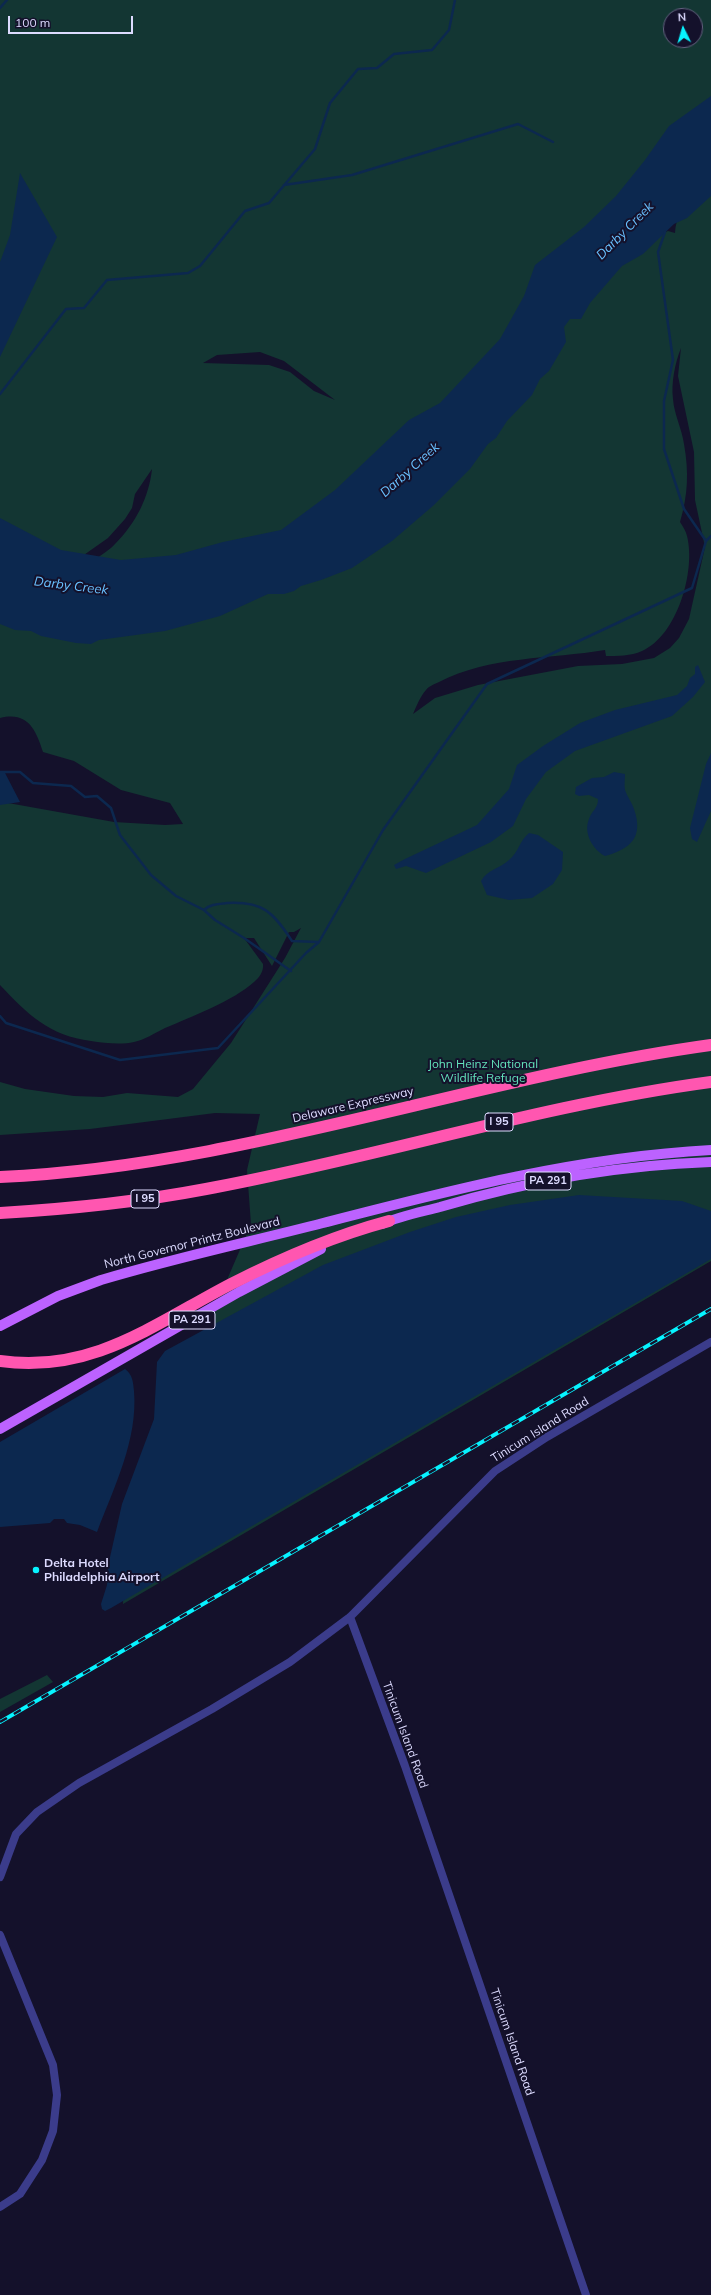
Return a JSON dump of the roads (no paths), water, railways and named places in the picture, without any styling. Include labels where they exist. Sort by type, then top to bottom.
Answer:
[{"type":"highway","name":"Delaware Expressway","points":[[0,1177],[115,1167],[192,1155],[260,1141],[554,1072],[711,1045]]},
{"type":"highway","name":"I 95","points":[[0,1213],[87,1206],[148,1199],[288,1172],[559,1108],[711,1082]]},
{"type":"highway","points":[[0,1361],[49,1363],[100,1352],[130,1339],[230,1284],[281,1259],[347,1232],[389,1221]]},
{"type":"main road","name":"North Governor Printz Boulevard","points":[[0,1326],[58,1296],[116,1276],[398,1204],[561,1167],[642,1155],[711,1150]]},
{"type":"main road","name":"PA 291","points":[[0,1429],[290,1265],[333,1243],[389,1221],[490,1194],[550,1181],[640,1168],[711,1162]]},
{"type":"street","name":"Tinicum Island Road","points":[[586,2295],[404,1766],[350,1617],[474,1490],[500,1467],[547,1437],[711,1342]]},
{"type":"street","points":[[0,1877],[16,1834],[37,1812],[79,1784],[212,1709],[283,1666],[350,1617]]},
{"type":"street","points":[[0,1935],[53,2065],[57,2095],[53,2131],[42,2160],[20,2194],[0,2207]]},
{"type":"water","name":"Darby Creek","points":[[711,96],[711,196],[687,218],[674,224],[643,254],[622,266],[590,303],[581,319],[570,319],[564,327],[566,342],[549,371],[540,379],[532,395],[507,421],[496,438],[488,444],[470,469],[434,505],[392,541],[352,568],[301,586],[294,591],[284,594],[268,594],[220,616],[165,631],[99,640],[91,644],[76,643],[41,636],[31,631],[15,630],[0,624],[0,518],[61,550],[121,560],[176,555],[223,542],[281,530],[335,490],[409,420],[440,403],[500,339],[524,296],[535,265],[584,227],[616,196],[645,160],[669,126]]},
{"type":"water","points":[[20,173],[57,237],[0,357],[0,262],[10,235]]},
{"type":"water","points":[[698,665],[705,682],[693,697],[672,716],[575,751],[546,772],[526,799],[513,826],[491,842],[426,873],[406,866],[396,869],[394,865],[405,859],[477,825],[509,789],[517,765],[543,746],[580,723],[615,710],[677,695],[687,686],[690,678],[695,674],[695,667]]},
{"type":"water","points":[[711,753],[711,811],[697,842],[692,839],[690,828],[706,764]]},
{"type":"water","points":[[0,771],[4,771],[20,802],[0,805]]},
{"type":"water","points":[[614,772],[625,774],[625,790],[634,809],[637,819],[637,828],[633,841],[628,846],[605,856],[593,845],[587,830],[587,824],[597,805],[598,799],[589,795],[579,796],[575,794],[576,787],[592,778],[604,777]]},
{"type":"water","points":[[529,833],[538,835],[563,852],[562,870],[553,884],[532,898],[509,900],[487,895],[481,881],[490,871],[505,863],[512,857],[523,839]]},
{"type":"water","points":[[579,1195],[682,1201],[711,1211],[711,1259],[111,1608],[105,1611],[102,1609],[101,1604],[107,1585],[108,1566],[122,1504],[154,1419],[157,1362],[165,1351],[323,1265],[410,1232],[456,1217],[510,1205]]},
{"type":"water","points":[[125,1369],[131,1376],[134,1391],[134,1409],[129,1445],[97,1532],[80,1525],[67,1523],[64,1519],[54,1519],[50,1523],[0,1527],[0,1442]]},
{"type":"waterway","points":[[0,8],[7,0]]},
{"type":"waterway","points":[[0,394],[66,309],[84,308],[107,280],[188,273],[200,266],[245,211],[269,203],[315,149],[330,103],[358,69],[377,68],[394,54],[432,50],[449,30],[455,0]]},
{"type":"waterway","points":[[284,185],[352,175],[518,124],[553,142]]},
{"type":"waterway","points":[[665,232],[658,252],[673,360],[664,401],[664,449],[684,509],[706,541]]},
{"type":"waterway","points":[[0,1016],[6,1023],[120,1060],[218,1048],[306,953],[319,942],[383,830],[487,684],[692,588],[706,541],[711,536]]},
{"type":"waterway","points":[[0,772],[20,772],[33,783],[71,786],[85,797],[97,796],[111,808],[120,835],[151,875],[176,896],[204,910],[215,920],[244,938],[291,971]]},
{"type":"waterway","points":[[204,910],[212,905],[227,903],[250,904],[258,906],[273,916],[292,941],[318,942]]},
{"type":"railway","points":[[0,1722],[711,1309]]},
{"type":"place","name":"Delta Hotel Philadelphia Airport","points":[[36,1570]]},
{"type":"park label","name":"John Heinz National Wildlife Refuge","points":[[483,1071]]}]
